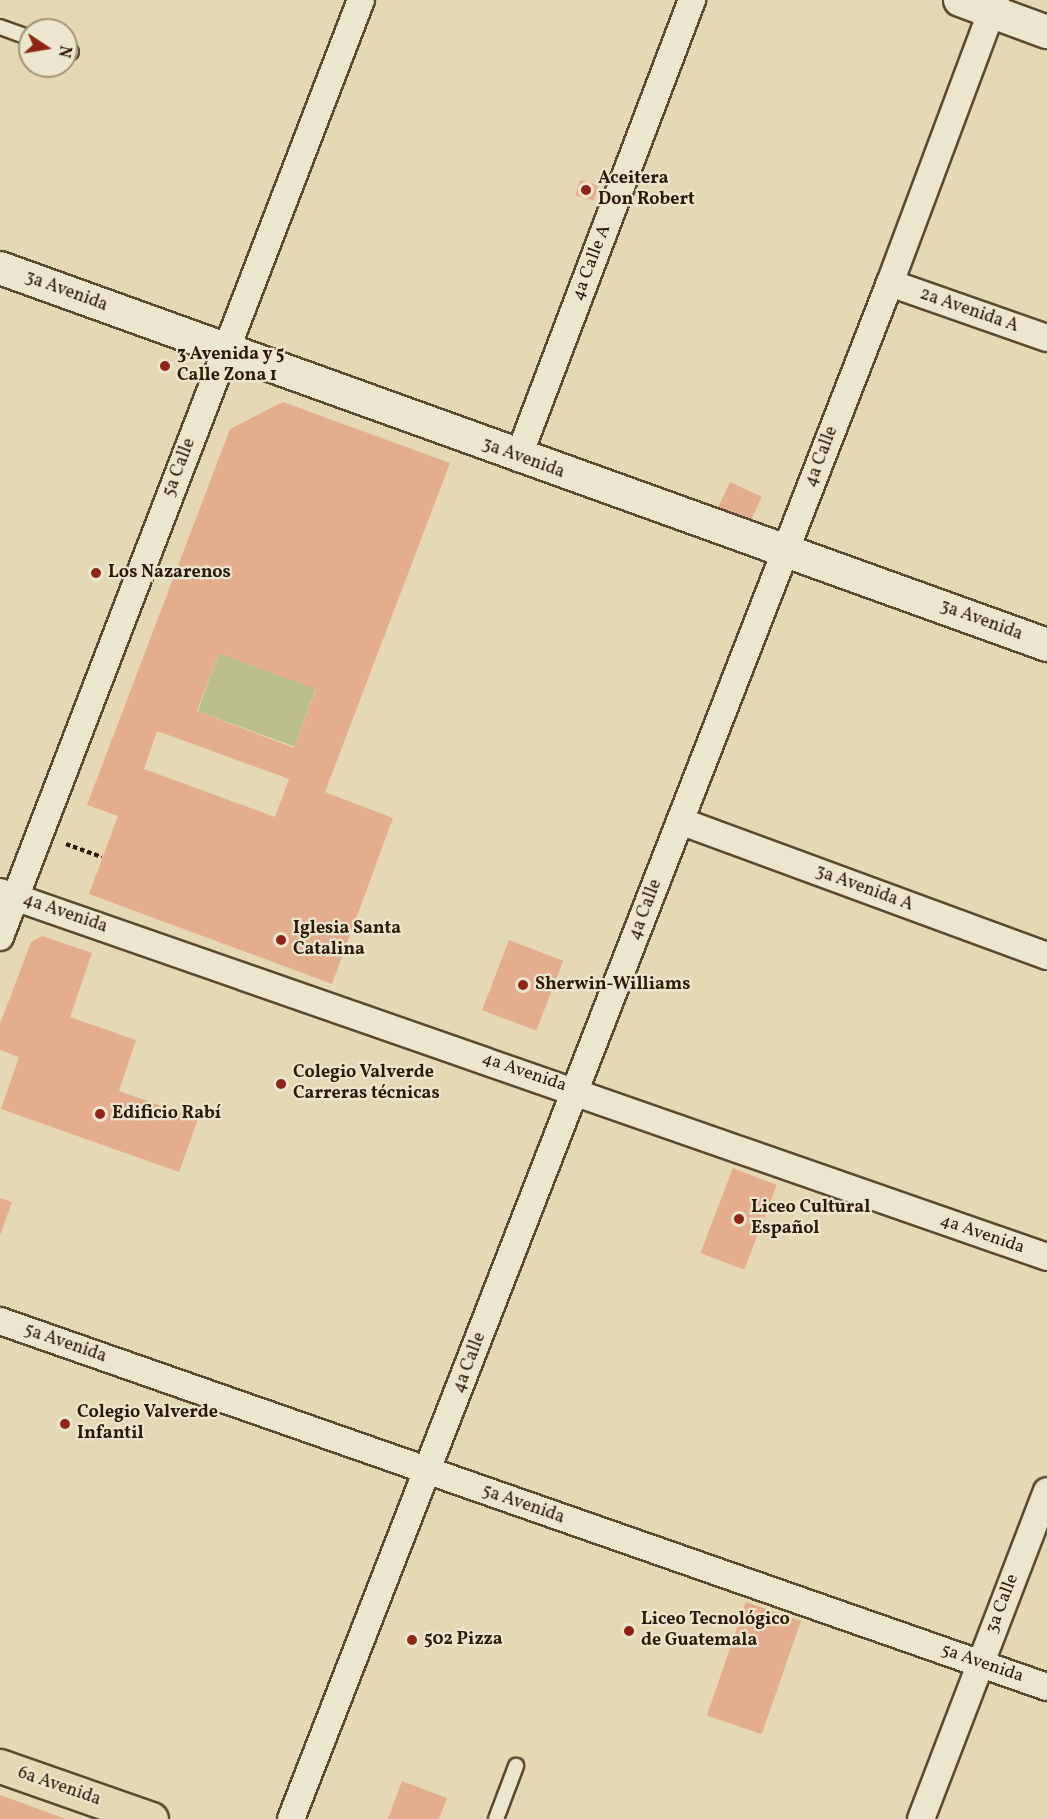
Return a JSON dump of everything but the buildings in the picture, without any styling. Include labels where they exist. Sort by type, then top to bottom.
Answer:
[{"type":"main road","name":"6a Avenida","points":[[0,1766],[151,1819]]},
{"type":"street","name":"5a Calle","points":[[0,937],[8,895],[226,350],[361,0]]},
{"type":"street","name":"4a Calle A","points":[[518,458],[692,0]]},
{"type":"street","points":[[960,0],[994,6],[1047,32]]},
{"type":"street","name":"4a Calle","points":[[291,1819],[890,283],[994,6]]},
{"type":"street","name":"3a Avenida","points":[[0,268],[518,458],[1047,645]]},
{"type":"street","name":"2a Avenida A","points":[[890,283],[1047,338]]},
{"type":"street","name":"3a Avenida A","points":[[680,821],[1047,956]]},
{"type":"street","name":"4a Avenida","points":[[8,895],[1047,1257]]},
{"type":"street","name":"5a Avenida","points":[[0,1321],[1047,1687]]},
{"type":"street","name":"3a Calle","points":[[921,1819],[1047,1491]]},
{"type":"lane","points":[[0,27],[18,34]]},
{"type":"lane","points":[[496,1819],[516,1766]]},
{"type":"path","points":[[66,844],[102,857]]},
{"type":"green space","points":[[219,653],[316,688],[295,746],[198,711]]},
{"type":"place","name":"Aceitera Don Robert","points":[[586,190]]},
{"type":"place","name":"3 Avenida y 5 Calle Zona 1","points":[[165,366]]},
{"type":"place","name":"Los Nazarenos","points":[[96,573]]},
{"type":"place","name":"Iglesia Santa Catalina","points":[[281,940]]},
{"type":"place","name":"Sherwin-Williams","points":[[523,985]]},
{"type":"place","name":"Colegio Valverde Carreras técnicas","points":[[281,1084]]},
{"type":"place","name":"Edificio Rabí","points":[[100,1114]]},
{"type":"place","name":"Liceo Cultural Español","points":[[739,1219]]},
{"type":"place","name":"Colegio Valverde Infantil","points":[[65,1424]]},
{"type":"place","name":"Liceo Tecnológico de Guatemala","points":[[629,1631]]},
{"type":"place","name":"502 Pizza","points":[[412,1640]]}]
